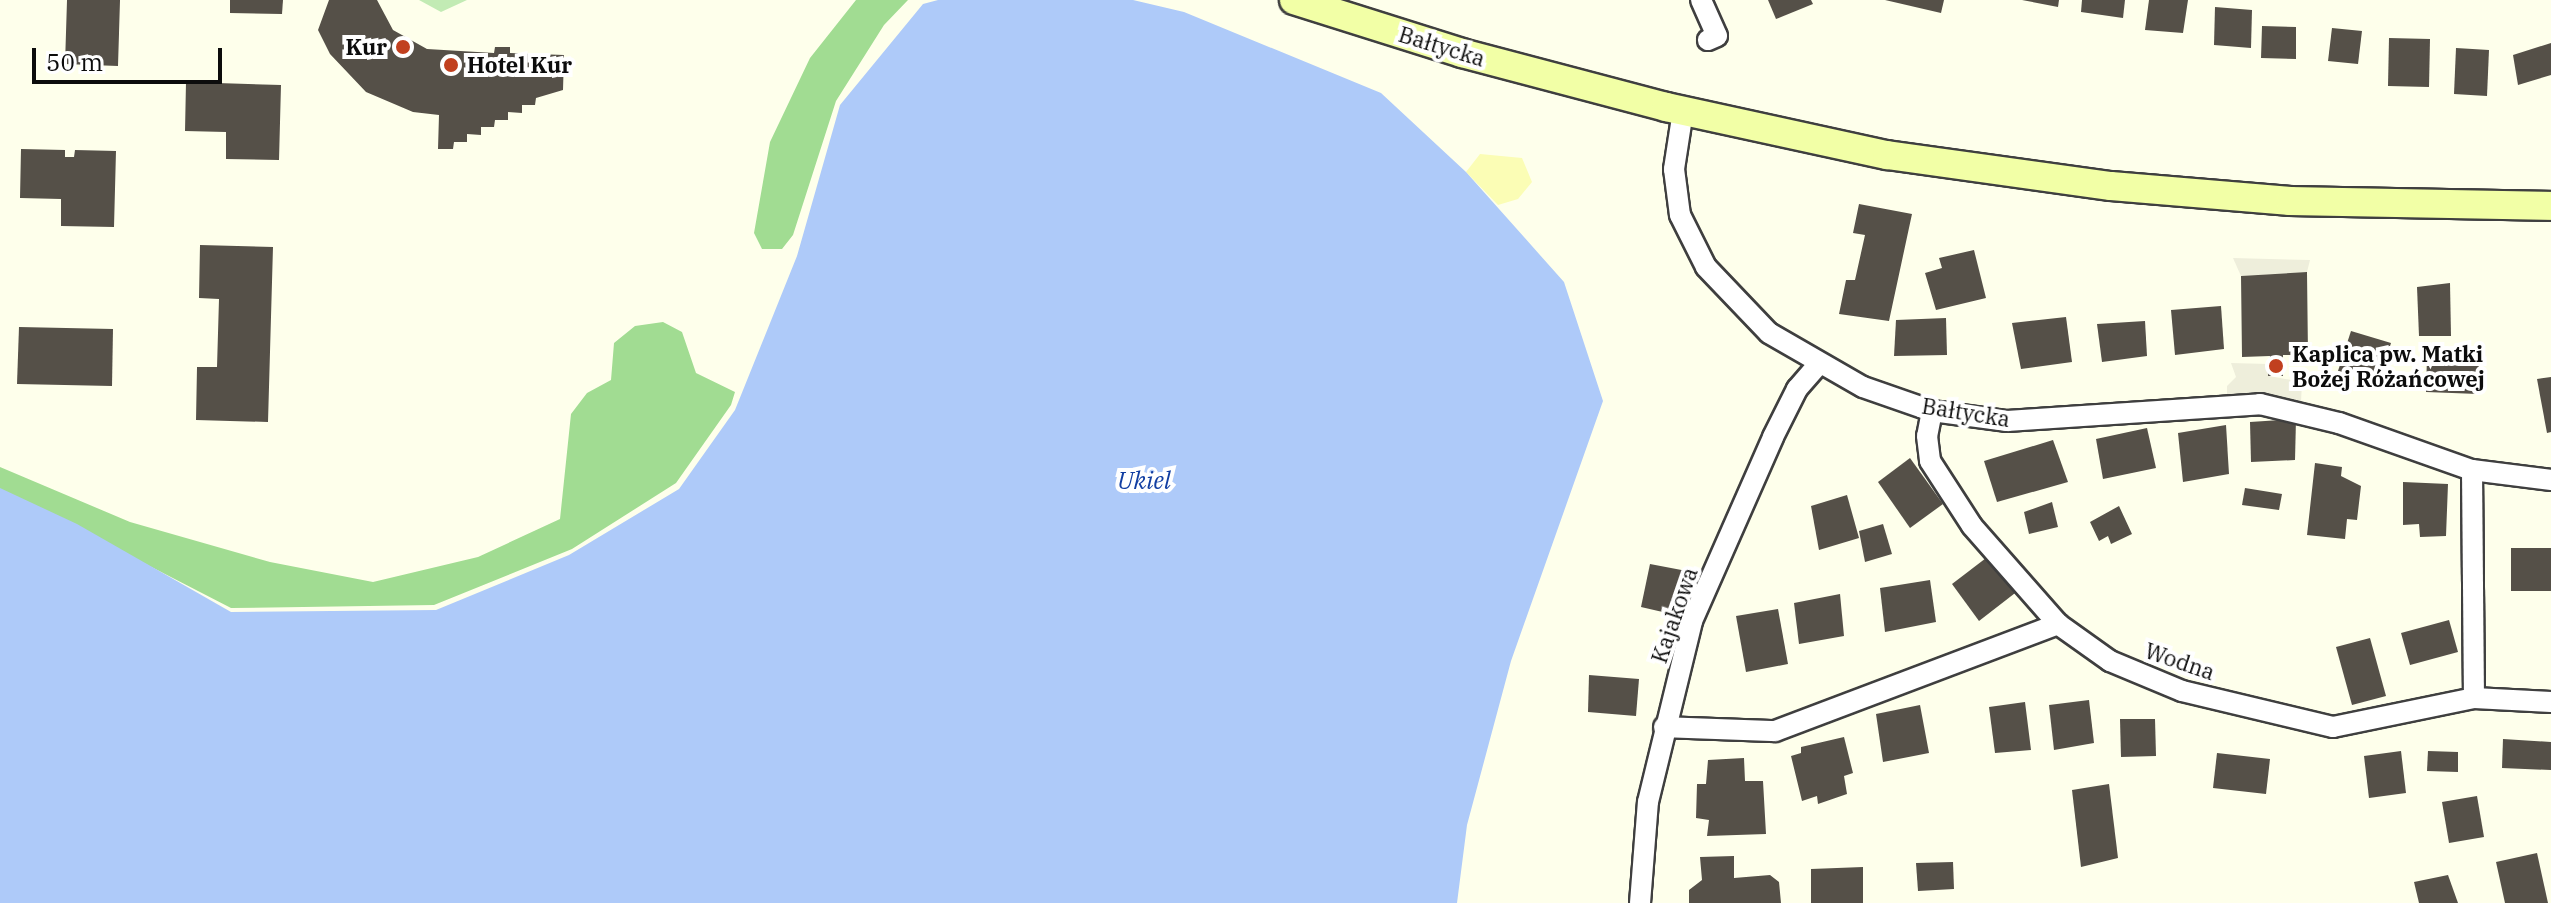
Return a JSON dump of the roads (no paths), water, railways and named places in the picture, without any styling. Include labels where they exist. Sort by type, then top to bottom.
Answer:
[{"type":"main road","name":"Bałtycka","points":[[1294,0],[1462,53],[1683,111],[1887,155],[2111,186],[2290,201],[2551,206]]},
{"type":"street","points":[[1701,0],[1717,36],[1708,40]]},
{"type":"street","name":"Bałtycka","points":[[1683,111],[1674,169],[1680,215],[1706,267],[1769,333],[1818,365],[1932,411],[2007,421],[2260,404],[2339,423],[2472,470],[2551,480]]},
{"type":"street","name":"Kajakowa","points":[[1640,903],[1648,802],[1692,621],[1773,437],[1797,389],[1818,365]]},
{"type":"street","name":"Wodna","points":[[1932,411],[1927,436],[1930,461],[1972,526],[2058,624],[2110,661],[2182,691],[2333,727],[2474,698],[2551,702]]},
{"type":"street","points":[[2472,470],[2474,698]]},
{"type":"street","points":[[1664,727],[1775,731],[2058,624]]},
{"type":"water","name":"Ukiel","points":[[938,0],[1133,0],[1184,12],[1381,93],[1466,172],[1564,282],[1603,401],[1511,661],[1467,825],[1457,903],[0,903],[0,488],[77,524],[231,612],[436,610],[569,555],[679,489],[735,410],[797,256],[840,105],[923,4]]},
{"type":"place","name":"Kur","points":[[403,47]]},
{"type":"place","name":"Hotel Kur","points":[[451,65]]},
{"type":"place","name":"Kaplica pw. Matki Bożej Różańcowej","points":[[2276,366]]}]
